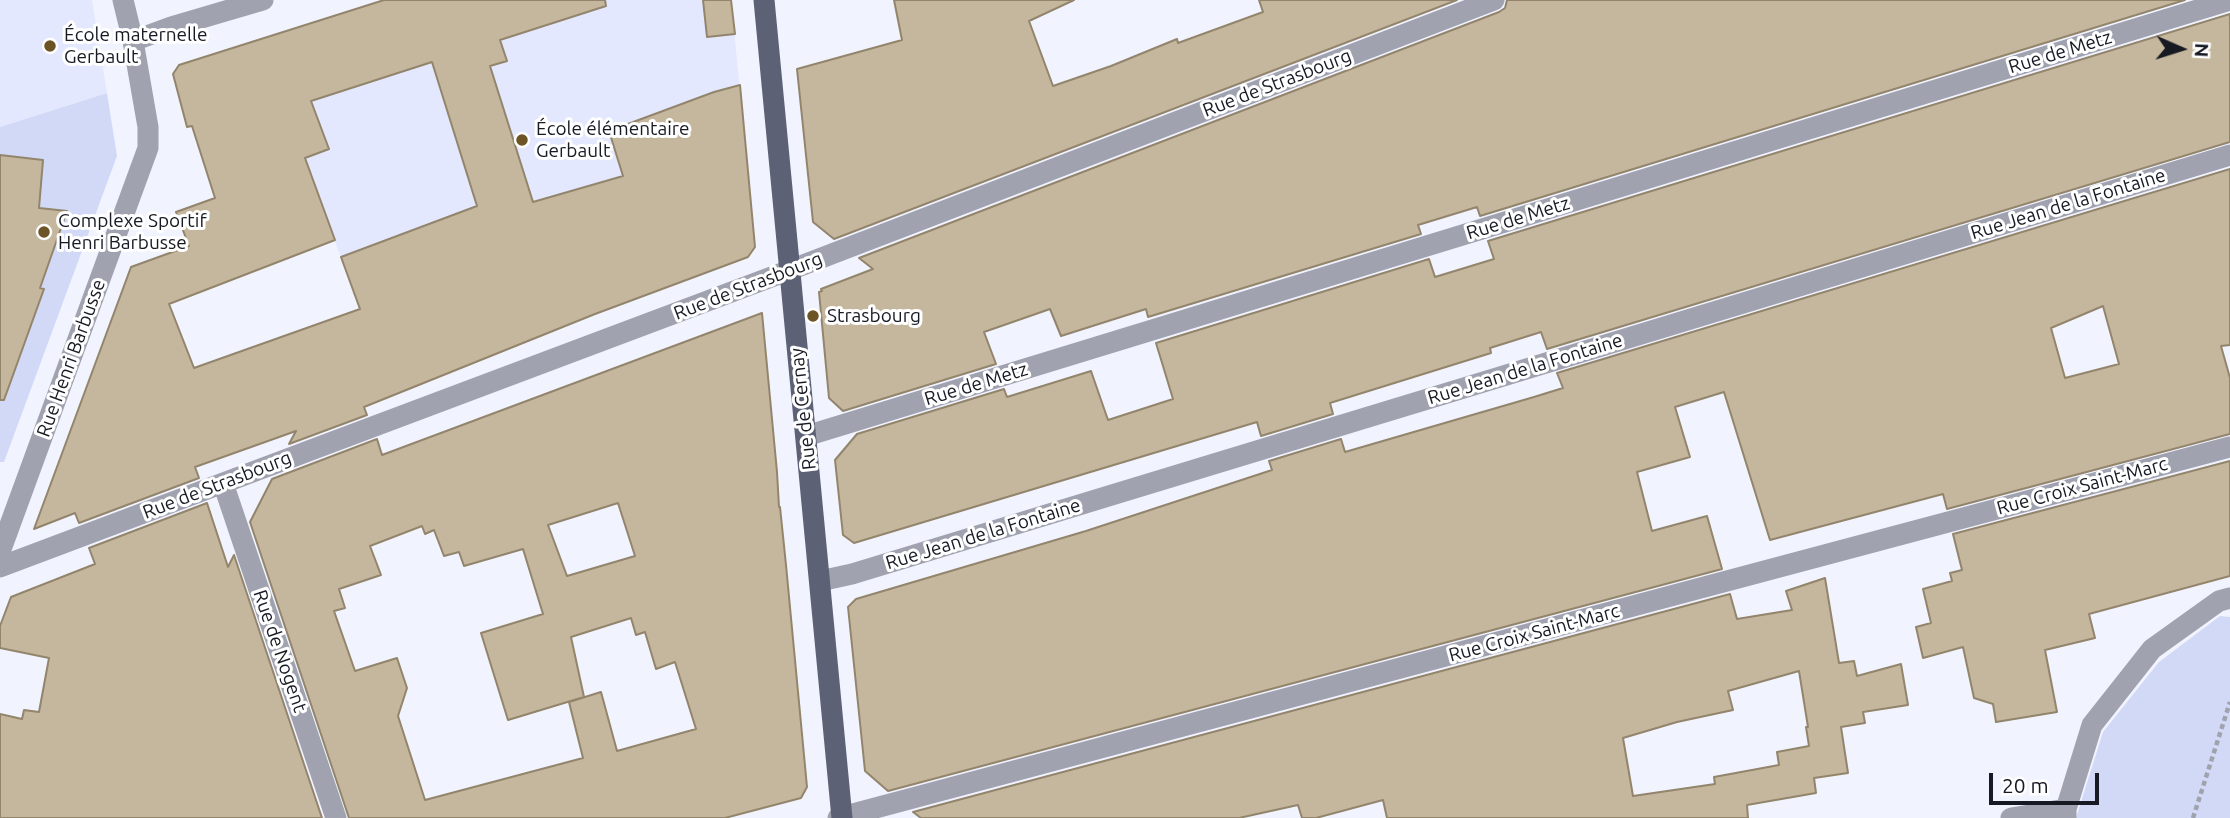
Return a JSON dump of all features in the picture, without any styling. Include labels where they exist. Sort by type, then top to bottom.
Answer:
[{"type":"main road","name":"Rue de Cernay","points":[[764,0],[841,818]]},
{"type":"street","name":"Rue Henri Barbusse","points":[[0,552],[148,148],[148,127],[123,0]]},
{"type":"street","points":[[133,41],[262,0]]},
{"type":"street","name":"Rue de Strasbourg","points":[[0,567],[790,270],[1494,0]]},
{"type":"street","name":"Rue de Metz","points":[[806,436],[2230,0]]},
{"type":"street","name":"Rue Jean de la Fontaine","points":[[820,581],[879,566],[2230,155]]},
{"type":"street","name":"Rue Croix Saint-Marc","points":[[841,818],[2230,447]]},
{"type":"street","name":"Rue de Nogent","points":[[223,483],[336,818]]},
{"type":"street","points":[[2011,818],[2066,814],[2092,725],[2152,649],[2219,601],[2230,598]]},
{"type":"path","points":[[2193,818],[2230,702]]},
{"type":"shaded area","name":"École maternelle Gerbault","points":[[0,0],[92,0],[107,93],[0,127]]},
{"type":"shaded area","name":"École élémentaire Gerbault","points":[[384,0],[731,0],[747,161],[359,308],[281,91],[185,120],[173,74],[179,65]]},
{"type":"shaded area","name":"Complexe Sportif Henri Barbusse","points":[[107,93],[117,156],[4,462],[0,462],[0,127]]},
{"type":"shaded area","points":[[2220,616],[2230,617],[2230,818],[2076,818],[2103,732],[2159,662]]},
{"type":"building","points":[[384,0],[605,0],[606,6],[500,40],[507,61],[490,66],[533,202],[623,176],[609,131],[740,85],[755,247],[748,257],[595,314],[364,407],[367,415],[289,444],[296,431],[195,467],[199,478],[79,523],[75,513],[34,529],[131,267],[189,246],[176,212],[215,198],[192,126],[187,127],[173,74],[179,65]],"holes":[[[432,62],[477,206],[341,257],[360,309],[194,368],[169,304],[335,240],[305,158],[329,149],[311,101]]]},
{"type":"building","points":[[703,0],[731,0],[735,34],[707,37]]},
{"type":"building","points":[[894,0],[1074,0],[1029,21],[1053,86],[1177,39],[1178,43],[1263,12],[1259,0],[1457,0],[834,239],[813,222],[797,69],[902,40]]},
{"type":"building","points":[[1507,0],[2185,0],[1480,216],[1477,207],[1418,225],[1421,234],[1148,317],[1146,309],[1061,336],[1050,309],[984,332],[996,364],[843,411],[829,398],[819,292],[873,269],[859,258],[1499,12],[1505,8]]},
{"type":"building","points":[[2230,14],[2230,142],[1547,349],[1541,332],[1490,348],[1491,353],[1330,403],[1333,414],[1261,436],[1257,422],[854,543],[843,535],[835,460],[857,434],[1004,389],[1007,397],[1091,371],[1108,420],[1173,399],[1156,343],[1429,259],[1435,277],[1494,259],[1488,241]]},
{"type":"building","points":[[0,155],[43,160],[39,208],[67,211],[40,288],[44,289],[4,400],[0,400]]},
{"type":"building","points":[[2230,169],[2230,345],[2221,346],[2230,378],[2230,434],[1947,509],[1943,494],[1770,540],[1724,392],[1675,407],[1690,457],[1637,472],[1652,531],[1707,516],[1722,569],[888,791],[865,771],[848,607],[856,599],[1086,531],[1272,470],[1269,461],[1341,439],[1345,452],[1563,388],[1557,373]],"holes":[[[2103,306],[2119,364],[2065,378],[2051,328]]]},
{"type":"building","points":[[762,313],[807,787],[801,798],[725,818],[349,818],[250,522],[272,479],[377,439],[382,455]],"holes":[[[618,503],[635,556],[567,576],[548,525]],[[422,526],[425,534],[434,530],[444,556],[459,552],[464,566],[523,549],[543,614],[481,633],[508,720],[584,697],[571,637],[631,618],[636,635],[645,632],[656,669],[675,662],[696,729],[617,751],[601,692],[569,702],[583,758],[425,800],[398,716],[407,688],[397,658],[355,671],[334,611],[345,608],[339,589],[381,575],[370,546]]]},
{"type":"building","points":[[2230,461],[2230,576],[2089,614],[2095,638],[2045,650],[2057,712],[1996,722],[1993,704],[1974,698],[1963,647],[1923,658],[1916,627],[1931,623],[1923,589],[1952,581],[1950,573],[1962,570],[1953,534]]},
{"type":"building","points":[[207,503],[228,567],[234,555],[322,818],[0,818],[0,714],[22,719],[24,710],[39,712],[49,658],[0,648],[0,626],[11,597],[95,564],[89,548]]},
{"type":"building","points":[[1825,578],[1839,663],[1854,661],[1857,676],[1901,664],[1908,705],[1863,712],[1865,723],[1841,727],[1848,773],[1814,778],[1816,793],[1747,805],[1748,818],[1387,818],[1383,800],[1316,818],[1302,818],[1298,805],[1239,818],[921,818],[913,812],[1730,594],[1737,619],[1792,610],[1786,591]],"holes":[[[1799,671],[1809,746],[1777,752],[1779,765],[1714,777],[1715,784],[1633,796],[1623,738],[1677,722],[1733,710],[1728,691]]]},
{"type":"place","name":"École maternelle Gerbault","points":[[50,46]]},
{"type":"place","name":"École élémentaire Gerbault","points":[[522,140]]},
{"type":"place","name":"Complexe Sportif Henri Barbusse","points":[[44,232]]},
{"type":"place","name":"Strasbourg","points":[[813,316]]}]
